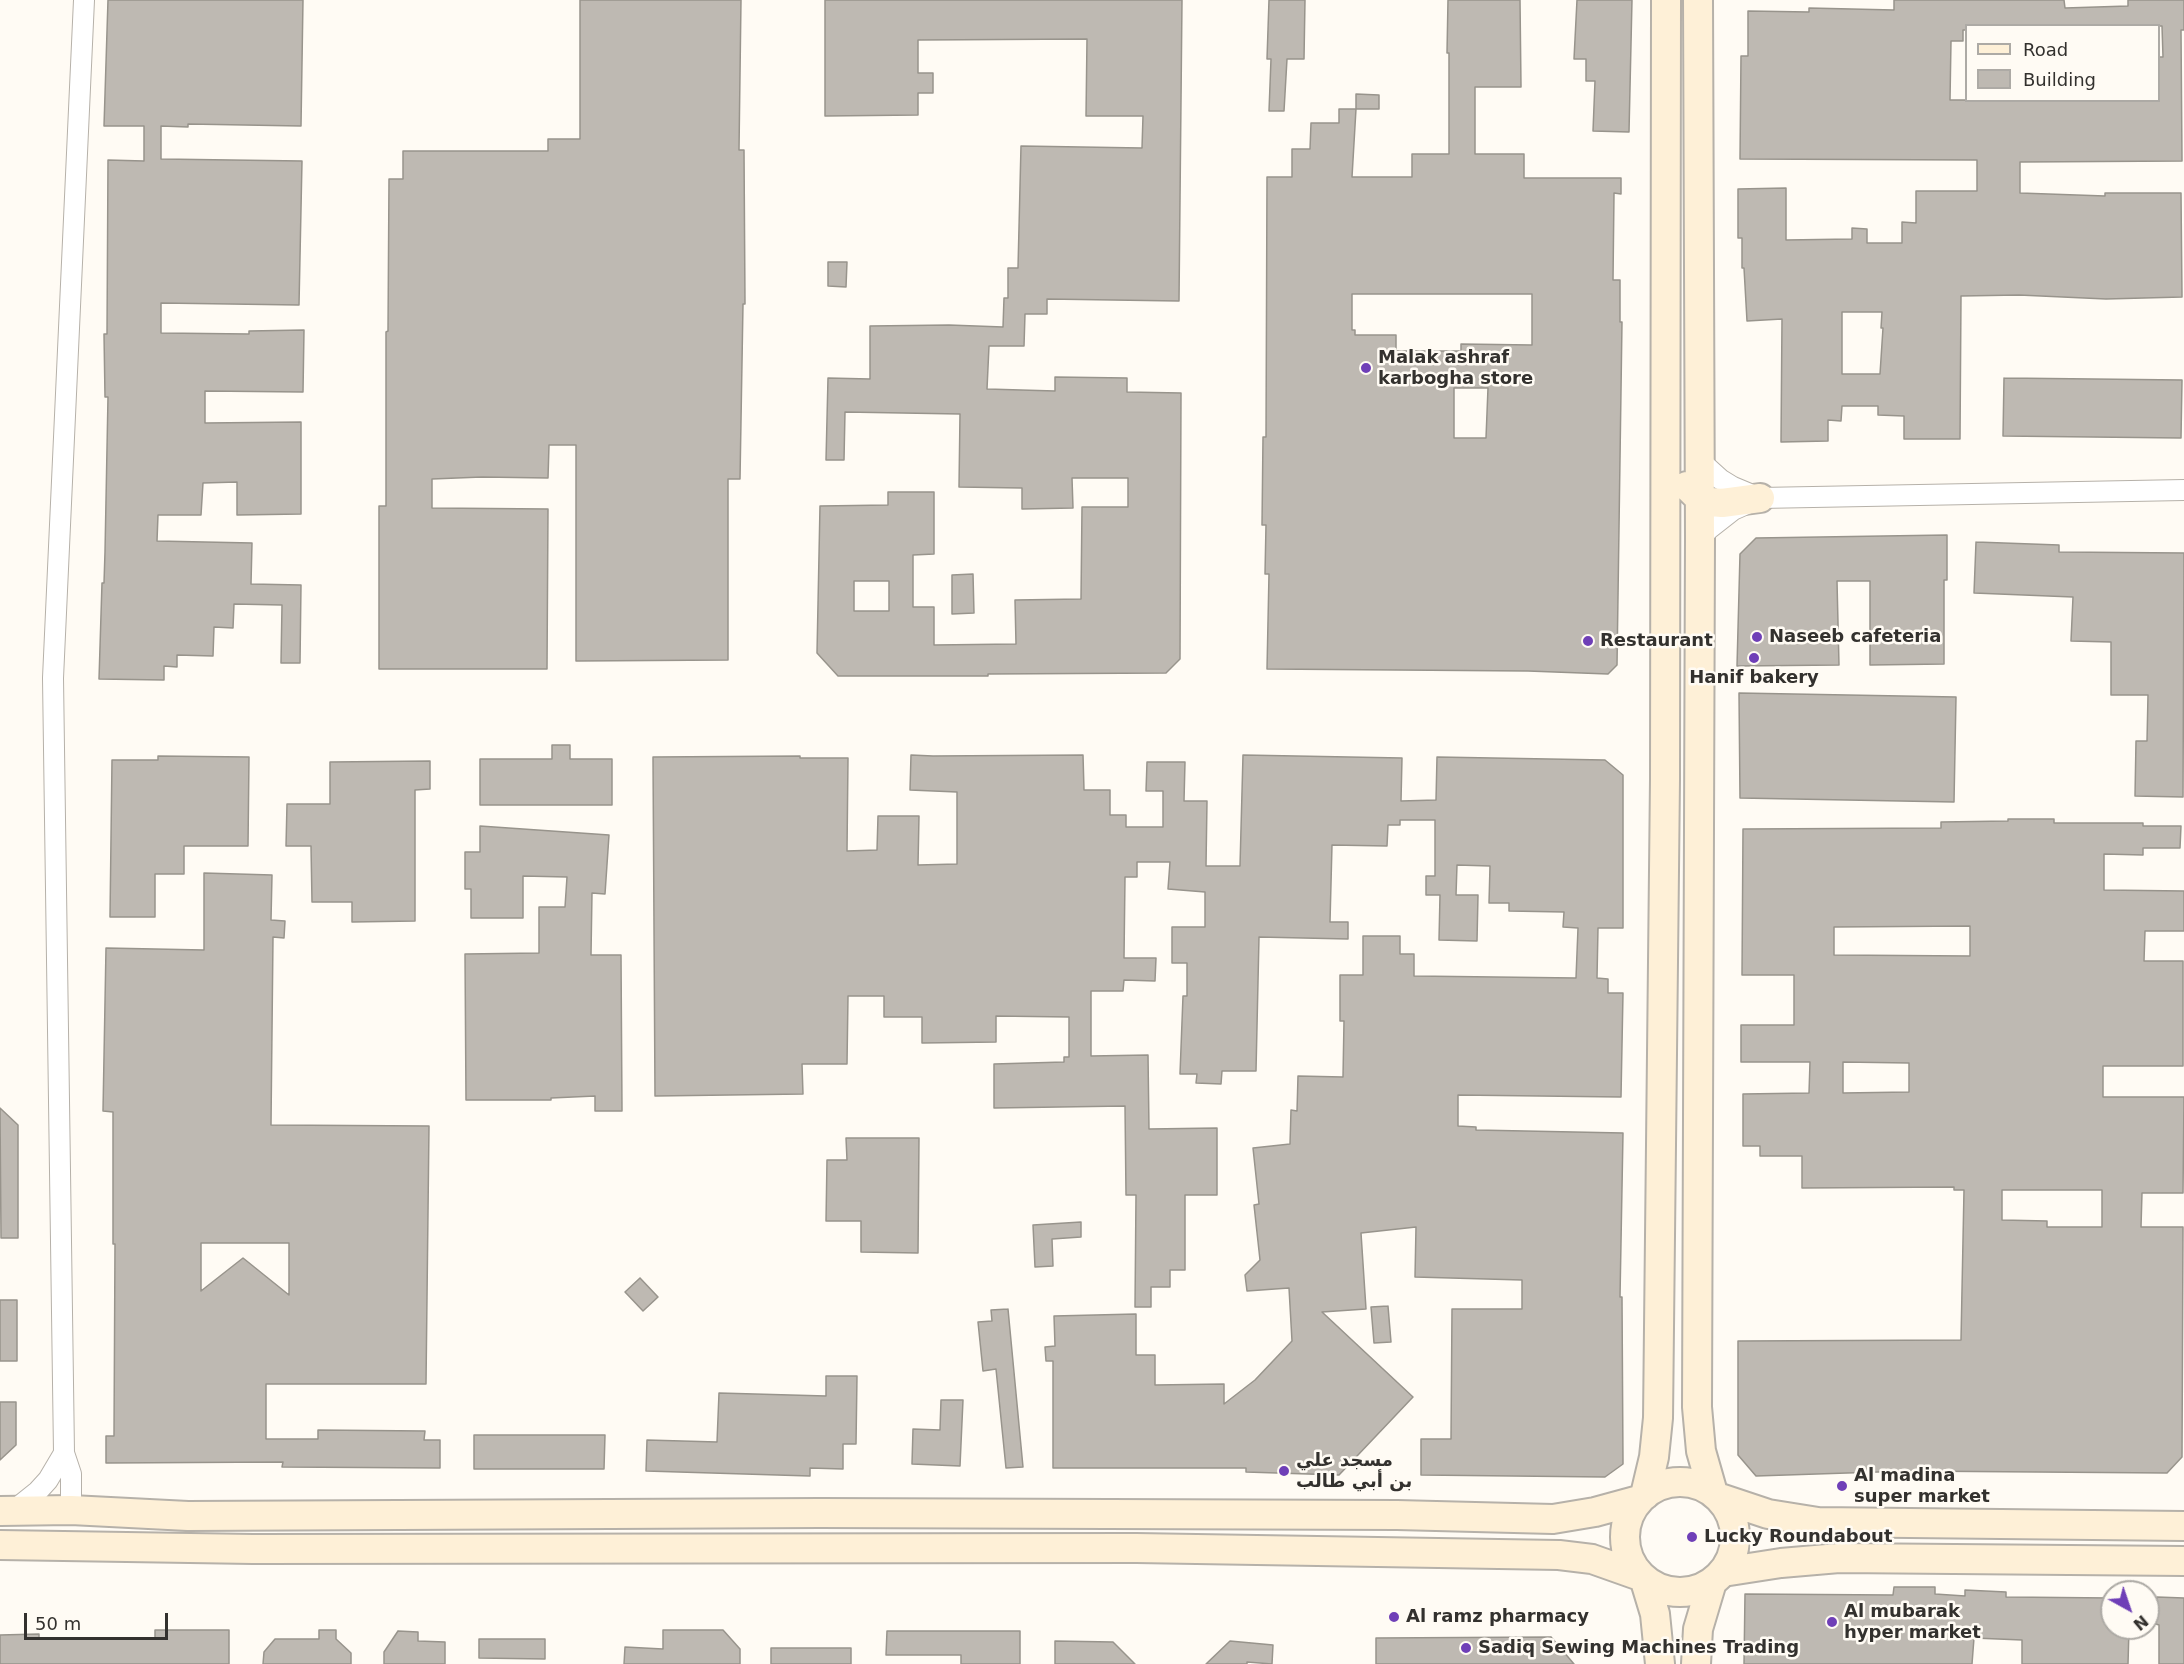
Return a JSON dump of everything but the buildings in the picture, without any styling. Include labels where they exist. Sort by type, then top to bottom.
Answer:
[{"type":"main road","points":[[1660,1664],[1654,1614],[1642,1578],[1630,1562],[1625,1546],[1625,1529],[1630,1514],[1642,1497],[1654,1457],[1658,1418],[1665,779],[1666,0]]},
{"type":"main road","points":[[1696,1664],[1698,1629],[1718,1577],[1733,1550],[1734,1526],[1729,1511],[1716,1496],[1706,1472],[1698,1429],[1700,538],[1698,0]]},
{"type":"main road","points":[[1666,451],[1685,483],[1699,498],[1722,503],[1760,498]]},
{"type":"main road","points":[[4,1519],[71,1510],[188,1516],[843,1513],[1386,1515],[1553,1518],[1595,1512],[1642,1497],[1661,1486],[1679,1482],[1697,1485],[1716,1496],[1768,1514],[1818,1522],[2182,1525]]},
{"type":"main road","points":[[113,1547],[132,1535],[174,1524],[188,1516]]},
{"type":"main road","points":[[0,1545],[253,1549],[1136,1548],[1547,1555],[1592,1560],[1642,1578],[1660,1589],[1678,1593],[1696,1590],[1718,1577],[1781,1563],[1839,1558],[2184,1561]]},
{"type":"street","points":[[71,1510],[70,1473],[64,1453],[53,688],[84,0]]},
{"type":"street","points":[[1699,460],[1720,479],[1760,498]]},
{"type":"street","points":[[1700,538],[1733,510],[1760,498],[2184,490]]},
{"type":"street","points":[[4,1519],[48,1480],[64,1453]]},
{"type":"place","name":"Malak ashraf karbogha store","points":[[1366,368]]},
{"type":"place","name":"Naseeb cafeteria","points":[[1757,637]]},
{"type":"place","name":"Restaurant","points":[[1588,641]]},
{"type":"place","name":"Hanif bakery","points":[[1754,658]]},
{"type":"place","name":"مسجد علي بن أبي طالب","points":[[1284,1471]]},
{"type":"place","name":"Al madina super market","points":[[1842,1486]]},
{"type":"place","name":"Lucky Roundabout","points":[[1692,1537]]},
{"type":"place","name":"Al ramz pharmacy","points":[[1394,1617]]},
{"type":"place","name":"Al mubarak hyper market","points":[[1832,1622]]},
{"type":"place","name":"Sadiq Sewing Machines Trading","points":[[1466,1648]]}]
